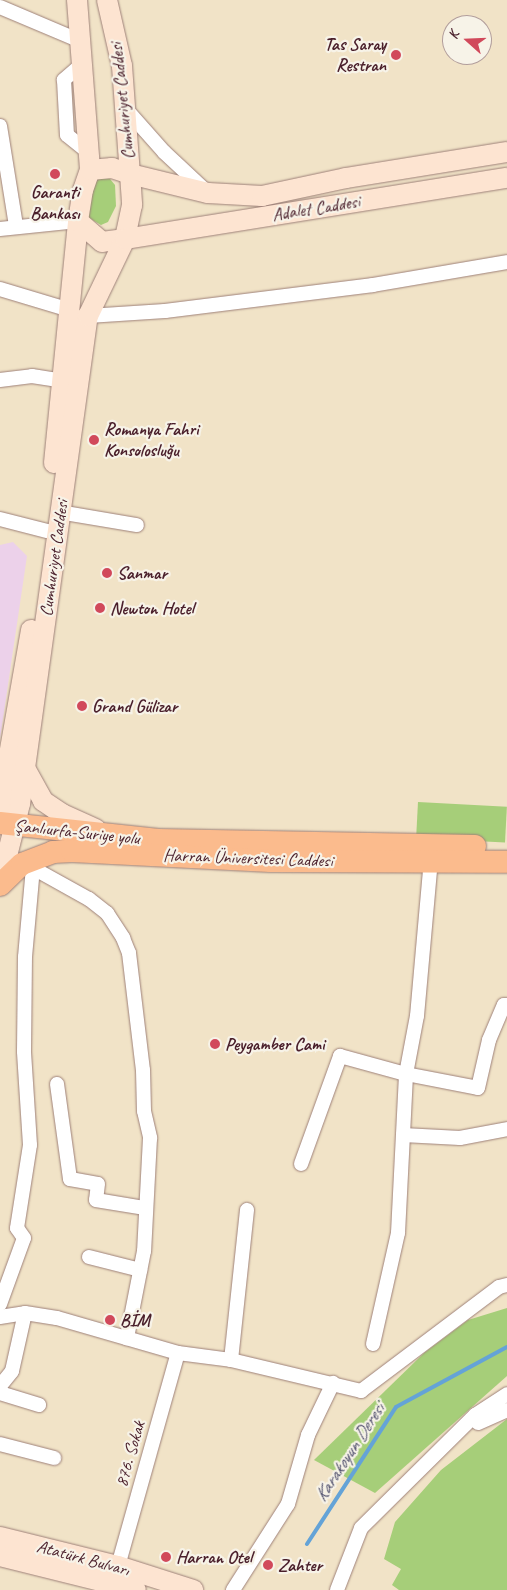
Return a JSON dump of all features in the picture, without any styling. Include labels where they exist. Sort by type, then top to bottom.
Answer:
[{"type":"main road","name":"Cumhuriyet Caddesi","points":[[11,764],[59,512],[79,313],[78,222],[89,161],[78,40],[77,0]]},
{"type":"main road","name":"Cumhuriyet Caddesi","points":[[0,884],[11,764],[47,531],[62,381],[79,313],[125,239],[132,205],[123,106],[122,66],[108,0]]},
{"type":"main road","name":"Adalet Caddesi","points":[[89,161],[130,174],[208,193],[262,196],[346,178],[507,152]]},
{"type":"main road","name":"Adalet Caddesi","points":[[78,222],[102,242],[507,178]]},
{"type":"main road","points":[[11,764],[35,790],[62,814],[88,828],[152,840]]},
{"type":"main road","name":"Şanlıurfa-Suriye yolu","points":[[6,824],[152,840]]},
{"type":"main road","name":"Harran Üniversitesi Caddesi","points":[[152,840],[398,842],[507,848]]},
{"type":"main road","name":"Harran Üniversitesi Caddesi","points":[[0,884],[22,864],[53,852],[271,862],[431,860],[507,862]]},
{"type":"main road","name":"Atatürk Bulvarı","points":[[0,1537],[118,1566],[193,1590]]},
{"type":"main road","name":"Atatürk Bulvarı","points":[[0,1556],[136,1590]]},
{"type":"street","points":[[0,7],[78,40]]},
{"type":"street","points":[[123,106],[164,152],[208,193]]},
{"type":"street","points":[[0,126],[16,226]]},
{"type":"street","points":[[0,229],[16,226],[78,222]]},
{"type":"street","points":[[0,289],[79,313],[165,312],[324,291],[507,262]]},
{"type":"street","points":[[0,380],[32,376],[62,381]]},
{"type":"street","points":[[59,512],[137,525]]},
{"type":"street","points":[[0,519],[47,531]]},
{"type":"street","points":[[373,1344],[398,1233],[404,1171],[399,1169],[406,1074],[417,1016],[431,860]]},
{"type":"street","points":[[0,1304],[24,1238],[18,1228],[30,1145],[24,1050],[25,957],[33,868],[101,908],[126,946],[138,1016],[144,1111],[149,1125],[140,1270],[127,1338]]},
{"type":"street","points":[[300,1164],[340,1056],[406,1074],[478,1088],[489,1040],[504,1004],[507,1005]]},
{"type":"street","points":[[57,1084],[70,1179],[98,1184],[96,1200],[145,1208]]},
{"type":"street","points":[[402,1135],[460,1138],[507,1129]]},
{"type":"street","points":[[231,1360],[248,1210]]},
{"type":"street","points":[[89,1257],[140,1270]]},
{"type":"street","points":[[0,1317],[24,1313],[127,1338],[178,1354],[231,1360],[360,1391],[499,1287],[507,1285]]},
{"type":"street","points":[[0,1386],[12,1371],[24,1313]]},
{"type":"street","name":"876. Sokak","points":[[118,1566],[178,1354]]},
{"type":"street","points":[[233,1590],[288,1504],[308,1434],[333,1383]]},
{"type":"street","points":[[0,1393],[39,1404]]},
{"type":"street","points":[[337,1590],[361,1528],[475,1415],[507,1394]]},
{"type":"street","points":[[455,1436],[507,1410]]},
{"type":"street","points":[[0,1444],[54,1458]]},
{"type":"shaded area","points":[[13,542],[27,556],[0,739],[0,545]]},
{"type":"green space","points":[[105,173],[115,185],[116,206],[108,222],[101,225],[89,218],[87,211],[95,178]]},
{"type":"green space","points":[[418,802],[507,807],[505,843],[416,838]]},
{"type":"green space","points":[[507,1308],[507,1376],[375,1493],[314,1460],[424,1353],[468,1320]]},
{"type":"green space","points":[[507,1419],[507,1590],[399,1590],[392,1585],[401,1569],[384,1559],[395,1522],[441,1470]]},
{"type":"waterway","name":"Karakoyun Deresi","points":[[307,1544],[396,1407],[507,1347]]},
{"type":"place","name":"Tas Saray Restran","points":[[396,55]]},
{"type":"place","name":"Garanti Bankası","points":[[55,174]]},
{"type":"place","name":"Romanya Fahri Konsolosluğu","points":[[94,440]]},
{"type":"place","name":"Sanmar","points":[[107,573]]},
{"type":"place","name":"Newton Hotel","points":[[100,608]]},
{"type":"place","name":"Grand Gülizar","points":[[82,706]]},
{"type":"place","name":"Peygamber Cami","points":[[215,1044]]},
{"type":"place","name":"BİM","points":[[110,1320]]},
{"type":"place","name":"Harran Otel","points":[[166,1557]]},
{"type":"place","name":"Zahter","points":[[268,1565]]}]
